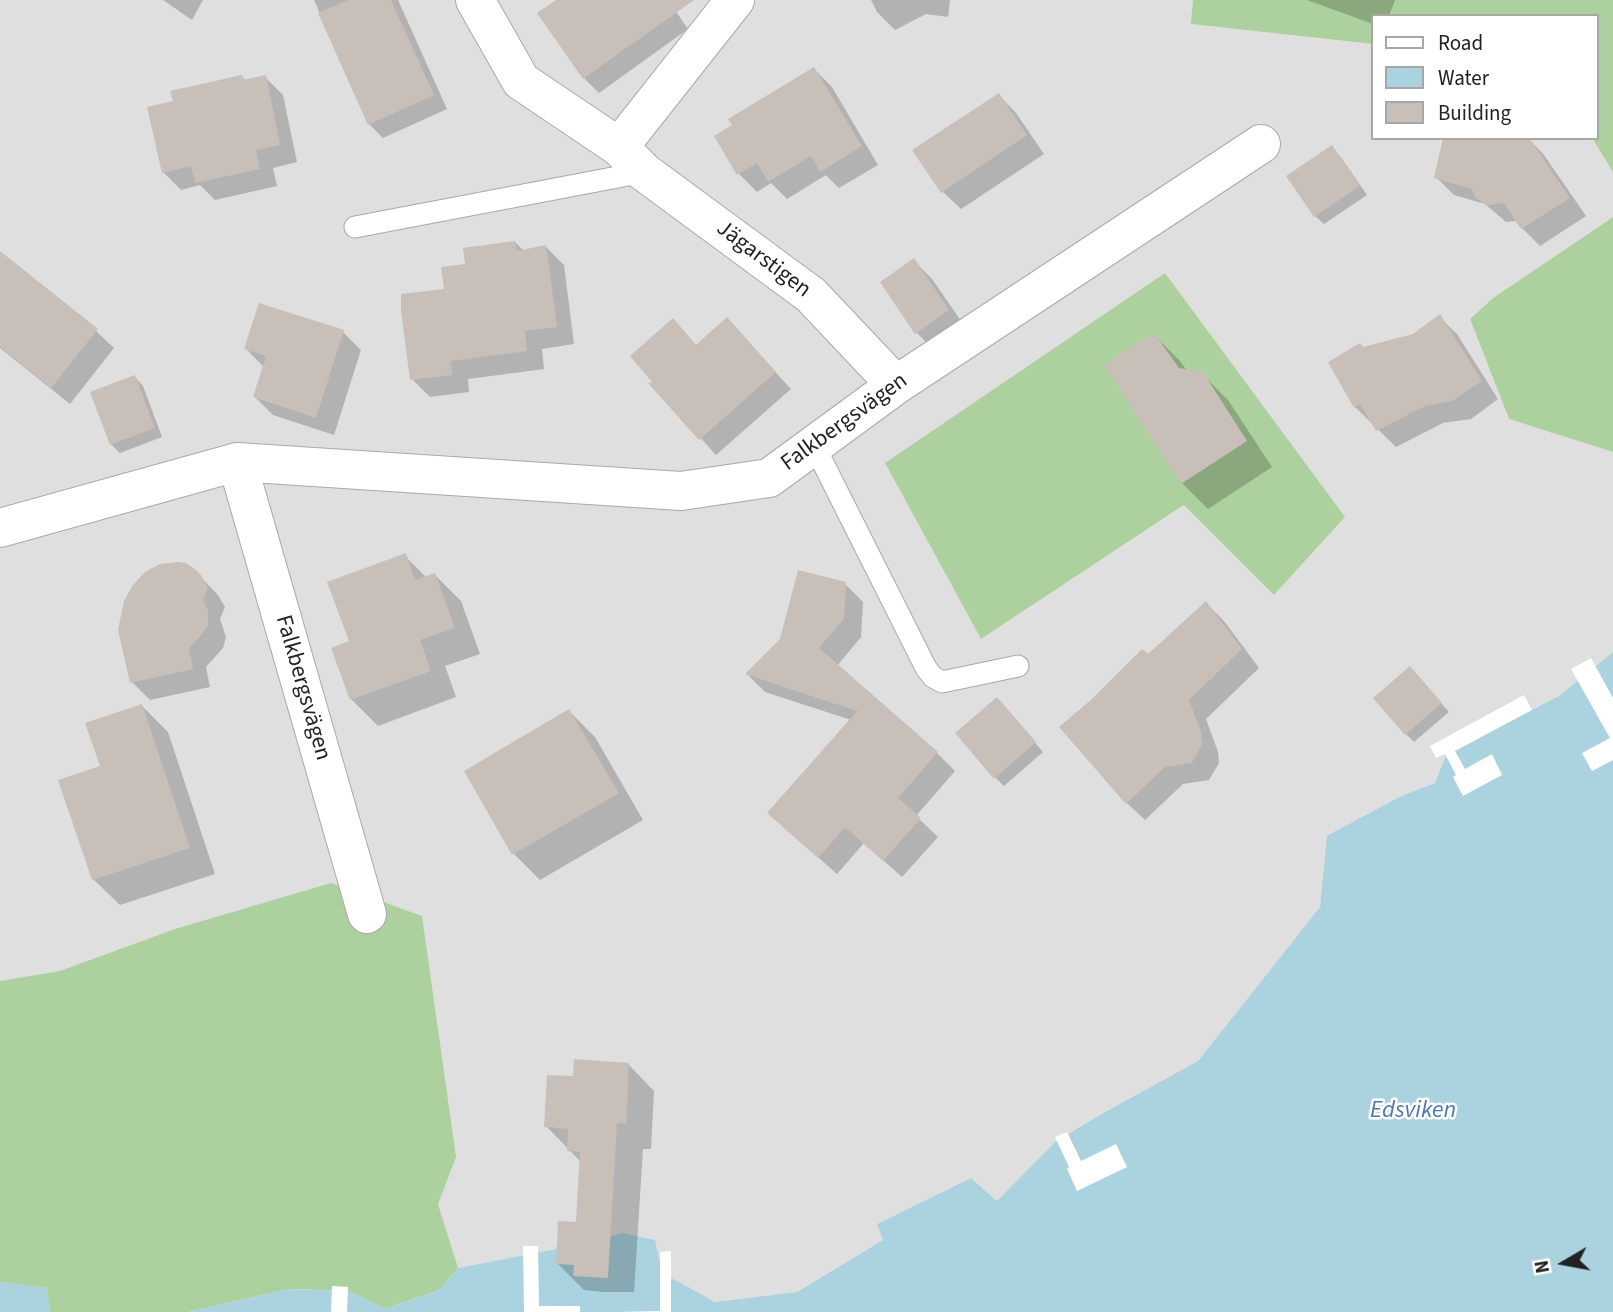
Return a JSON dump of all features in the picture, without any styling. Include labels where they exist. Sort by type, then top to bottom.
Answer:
[{"type":"street","name":"Jägarstigen","points":[[475,0],[521,81],[632,160],[811,295],[896,385]]},
{"type":"street","points":[[632,160],[735,0]]},
{"type":"street","name":"Falkbergsvägen","points":[[0,528],[237,462],[681,491],[769,478],[896,385],[1261,144]]},
{"type":"street","name":"Falkbergsvägen","points":[[237,462],[367,914]]},
{"type":"lane","points":[[355,227],[632,160]]},
{"type":"lane","points":[[814,445],[926,668],[933,677],[942,682],[1018,666]]},
{"type":"shaded area","points":[[0,0],[1193,0],[1192,24],[1372,44],[1372,140],[1593,140],[1613,172],[1613,217],[1493,298],[1470,319],[1509,419],[1613,452],[1613,652],[1559,696],[1447,751],[1435,783],[1401,796],[1328,836],[1320,907],[1198,1061],[1055,1142],[997,1201],[971,1178],[877,1224],[883,1240],[797,1292],[715,1302],[597,1241],[458,1268],[439,1290],[289,1289],[188,1312],[50,1312],[46,1288],[0,1282]],"holes":[[[885,463],[1344,518],[1274,595],[1185,505],[981,639]]]},
{"type":"green space","points":[[1193,0],[1613,0],[1613,172],[1593,140],[1599,140],[1599,14],[1372,14],[1372,44],[1191,24]]},
{"type":"green space","points":[[1613,217],[1613,452],[1509,419],[1470,319],[1493,298]]},
{"type":"green space","points":[[1165,273],[1345,517],[1274,595],[1184,505],[981,639],[885,463]]},
{"type":"green space","points":[[331,883],[422,916],[456,1157],[438,1204],[458,1268],[439,1290],[385,1309],[349,1291],[289,1289],[188,1312],[50,1312],[46,1288],[0,1282],[0,981],[60,971],[175,929]]},
{"type":"water","name":"Edsviken","points":[[1613,652],[1613,1312],[188,1312],[289,1289],[349,1291],[385,1309],[439,1290],[458,1268],[597,1241],[622,1233],[655,1240],[662,1273],[715,1302],[797,1292],[883,1240],[877,1224],[971,1178],[997,1201],[1055,1142],[1198,1061],[1320,907],[1327,836],[1401,796],[1435,783],[1447,752],[1559,696]]},
{"type":"water","points":[[0,1282],[47,1288],[50,1312],[0,1312]]},
{"type":"pier","points":[[1591,658],[1613,698],[1613,760],[1592,771],[1582,753],[1610,738],[1571,669]]},
{"type":"pier","points":[[1524,695],[1532,710],[1455,751],[1465,769],[1492,754],[1502,775],[1463,796],[1445,754],[1436,758],[1430,746]]},
{"type":"pier","points":[[1067,1132],[1081,1161],[1116,1144],[1127,1167],[1077,1191],[1055,1137]]},
{"type":"pier","points":[[523,1246],[538,1246],[539,1306],[580,1306],[580,1312],[524,1312]]},
{"type":"pier","points":[[671,1251],[671,1312],[618,1312],[660,1311],[660,1252]]},
{"type":"pier","points":[[332,1286],[348,1287],[347,1312],[331,1312]]},
{"type":"building","points":[[348,0],[391,0],[434,95],[368,125],[318,13]]},
{"type":"building","points":[[556,0],[694,0],[583,79],[537,13]]},
{"type":"building","points":[[814,67],[862,146],[820,172],[811,156],[768,182],[757,163],[737,175],[714,136],[732,125],[728,119]]},
{"type":"building","points":[[242,75],[243,80],[266,75],[280,145],[256,150],[260,169],[195,183],[191,166],[162,173],[147,107],[173,101],[170,91]]},
{"type":"building","points":[[999,93],[1027,135],[941,193],[912,150]]},
{"type":"building","points":[[1443,140],[1530,140],[1570,198],[1521,229],[1504,203],[1486,205],[1475,197],[1472,189],[1434,178]]},
{"type":"building","points":[[1332,145],[1360,186],[1314,217],[1286,176]]},
{"type":"building","points":[[515,241],[517,251],[546,245],[557,327],[525,331],[527,351],[451,361],[452,375],[410,380],[401,294],[444,289],[441,267],[465,264],[463,248]]},
{"type":"building","points":[[0,251],[98,329],[51,388],[0,347]]},
{"type":"building","points":[[914,258],[949,310],[915,334],[880,282]]},
{"type":"building","points":[[259,303],[344,330],[316,418],[253,397],[266,356],[244,349]]},
{"type":"building","points":[[1440,314],[1482,381],[1452,401],[1425,406],[1376,431],[1360,404],[1354,408],[1328,362],[1360,343],[1363,347],[1413,334]]},
{"type":"building","points":[[727,317],[776,372],[699,440],[648,383],[652,382],[630,356],[673,318],[696,345]]},
{"type":"building","points":[[1154,333],[1179,368],[1203,372],[1247,441],[1181,484],[1104,365]]},
{"type":"building","points":[[135,375],[155,428],[110,445],[90,392]]},
{"type":"building","points":[[406,553],[415,580],[435,573],[455,628],[420,640],[431,671],[350,700],[331,648],[349,641],[327,582]]},
{"type":"building","points":[[186,563],[195,569],[208,588],[203,600],[208,611],[208,625],[189,648],[193,669],[130,683],[118,630],[124,601],[145,572],[160,564]]},
{"type":"building","points":[[798,570],[846,582],[844,619],[819,648],[938,752],[898,798],[921,818],[883,861],[845,827],[818,858],[767,813],[857,711],[745,674],[780,639]]},
{"type":"building","points":[[1206,601],[1242,649],[1189,700],[1201,732],[1202,744],[1192,763],[1165,767],[1126,804],[1059,727],[1092,699],[1142,649],[1148,654]]},
{"type":"building","points":[[1410,666],[1442,703],[1405,735],[1373,698]]},
{"type":"building","points":[[997,697],[1036,742],[994,779],[955,733]]},
{"type":"building","points":[[142,704],[190,848],[92,880],[58,780],[100,766],[85,723]]},
{"type":"building","points":[[569,709],[619,793],[512,855],[464,771]]},
{"type":"building","points":[[574,1059],[629,1063],[626,1124],[617,1123],[608,1278],[573,1276],[574,1265],[556,1264],[558,1221],[576,1222],[580,1152],[567,1151],[568,1129],[544,1127],[547,1075],[573,1076]]}]
